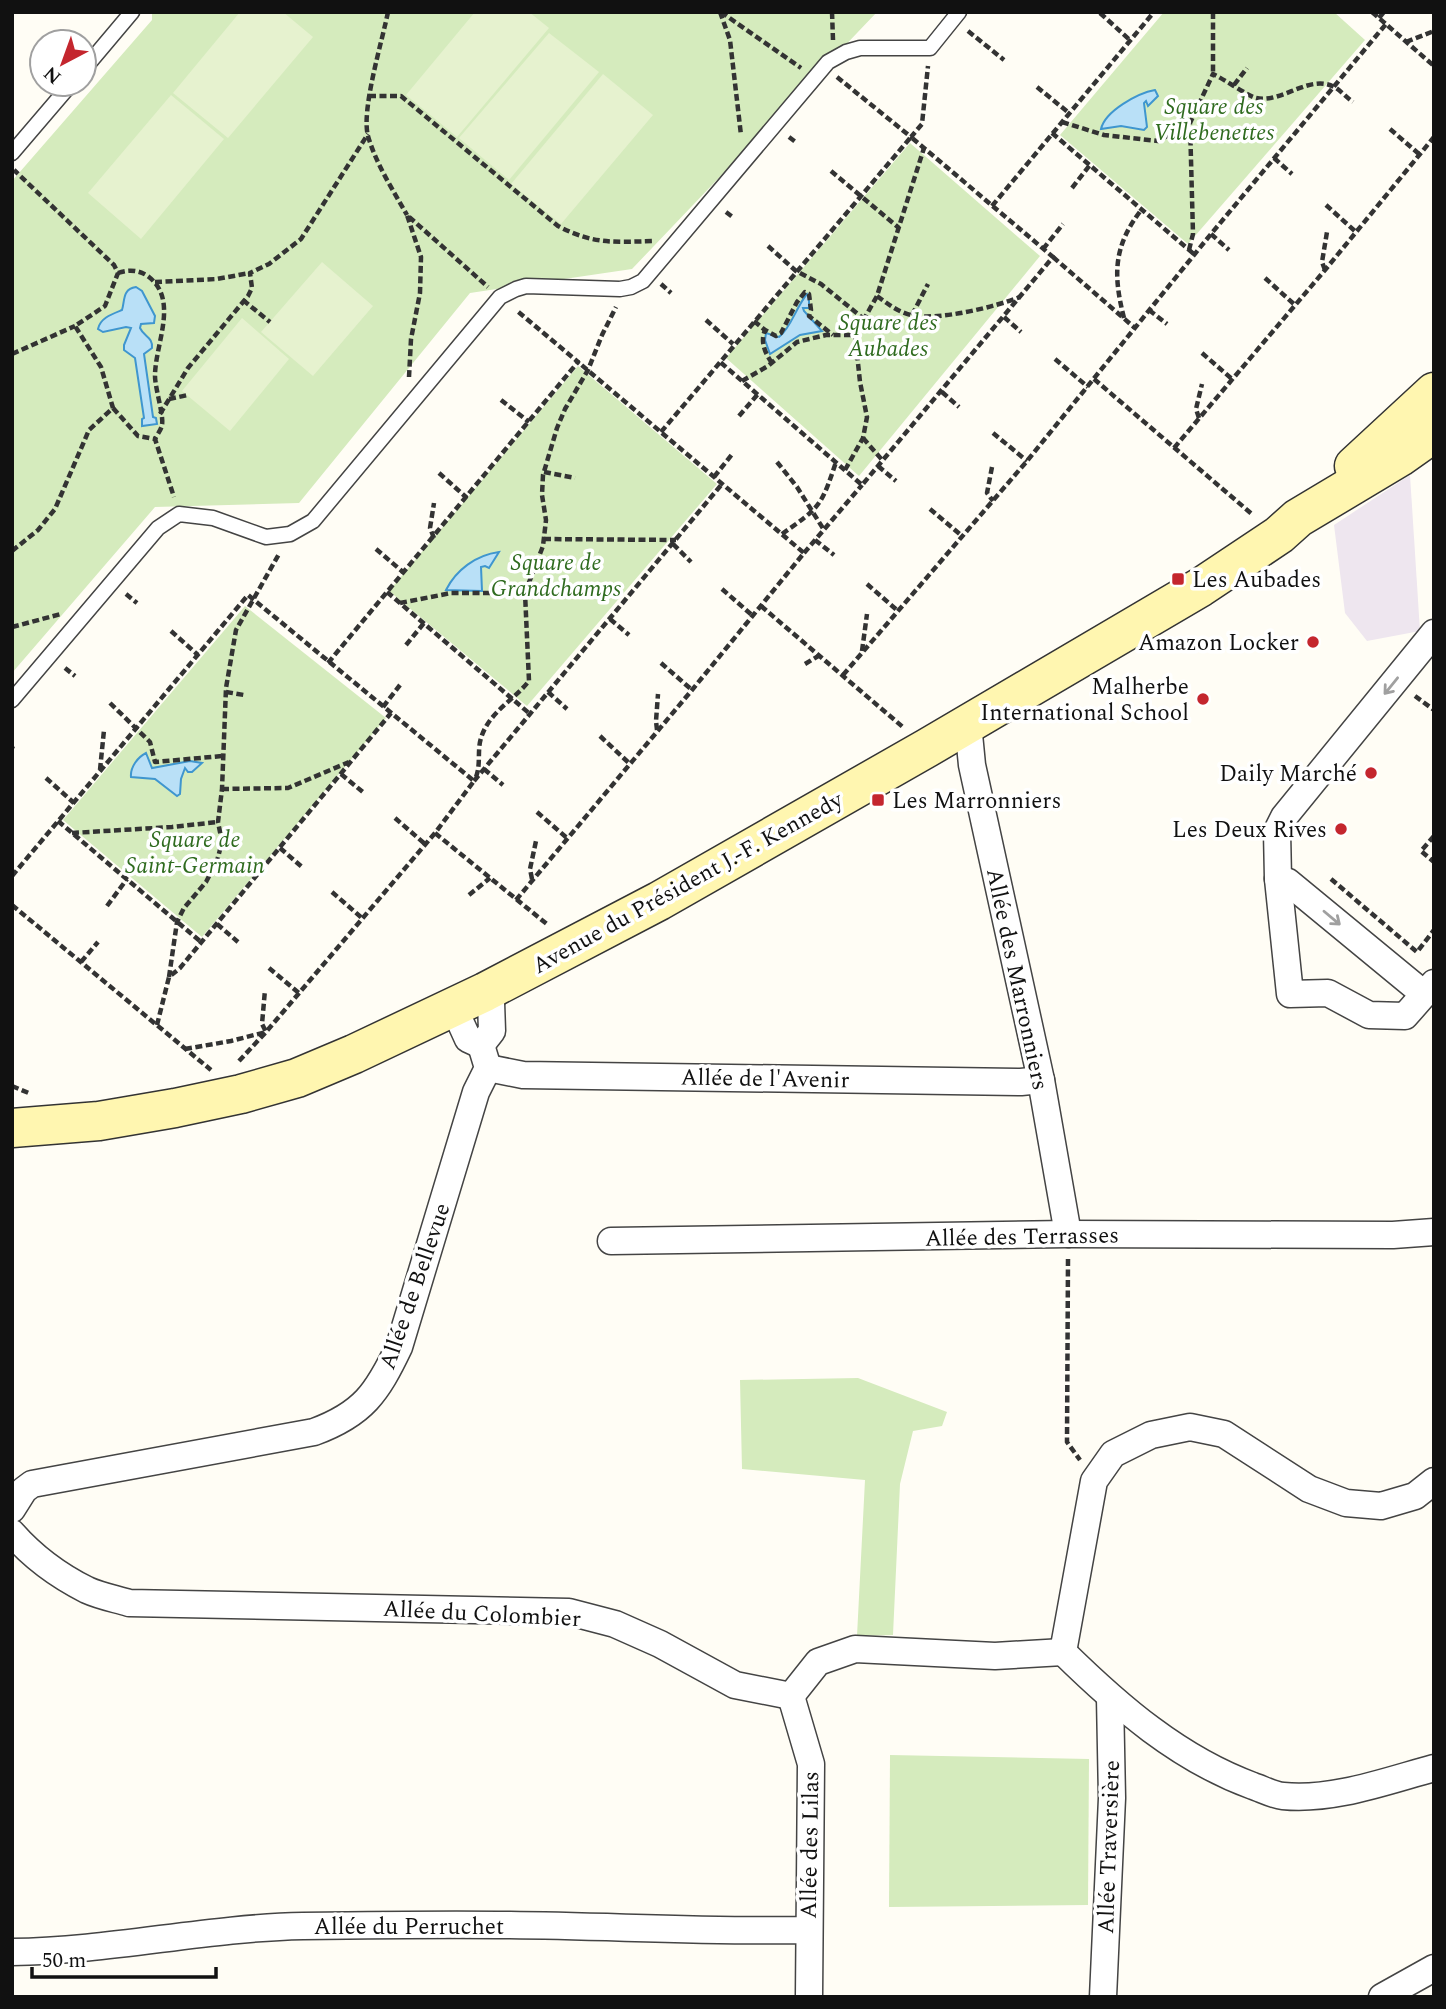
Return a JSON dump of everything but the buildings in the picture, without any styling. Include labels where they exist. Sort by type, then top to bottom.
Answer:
[{"type":"main road","name":"Avenue du Président J.-F. Kennedy","points":[[1291,525],[1433,394]]},
{"type":"main road","name":"Avenue du Président J.-F. Kennedy","points":[[16,1127],[119,1118],[241,1094],[297,1078],[469,999],[659,901],[927,748],[1201,587],[1291,525],[1433,435]]},
{"type":"street","points":[[1433,394],[1426,412],[1433,435]]},
{"type":"street","points":[[1278,880],[1288,881],[1429,988],[1405,1016],[1369,1015],[1328,993],[1290,994],[1278,880],[1277,831],[1284,817],[1434,633]]},
{"type":"street","name":"Allée des Marronniers","points":[[968,723],[972,765],[1041,1080],[1068,1234]]},
{"type":"street","points":[[469,999],[468,1039],[485,1057]]},
{"type":"street","name":"Allée de Bellevue","points":[[12,1509],[24,1490],[32,1484],[314,1432],[338,1423],[364,1405],[385,1377],[399,1347],[492,1031],[491,1002],[469,999]]},
{"type":"street","name":"Allée de l'Avenir","points":[[485,1057],[523,1075],[1021,1082],[1041,1080]]},
{"type":"street","name":"Allée des Terrasses","points":[[611,1241],[1068,1234],[1393,1235],[1434,1232]]},
{"type":"street","points":[[1063,1652],[1094,1481],[1113,1454],[1152,1435],[1190,1427],[1224,1434],[1309,1489],[1346,1503],[1381,1506],[1415,1496],[1434,1481]]},
{"type":"street","name":"Allée du Colombier","points":[[12,1533],[25,1548],[50,1568],[88,1591],[129,1603],[569,1612],[615,1624],[660,1644],[735,1685],[791,1696]]},
{"type":"street","points":[[791,1696],[818,1662],[855,1649],[995,1656],[1063,1652],[1110,1698],[1149,1730],[1229,1777],[1281,1796],[1316,1796],[1434,1768]]},
{"type":"street","name":"Allée des Lilas","points":[[791,1696],[811,1764],[809,1997]]},
{"type":"street","name":"Allée Traversière","points":[[1103,1997],[1112,1798],[1110,1698]]},
{"type":"street","name":"Allée du Perruchet","points":[[12,1952],[62,1951],[216,1931],[301,1926],[508,1925],[808,1930]]},
{"type":"street","points":[[1382,1997],[1434,1968]]},
{"type":"lane","points":[[98,52],[132,12]]},
{"type":"lane","points":[[12,700],[158,528],[179,514],[213,518],[266,537],[290,534],[313,521],[500,297],[516,289],[539,285],[606,289],[626,288],[643,281],[833,58],[860,48],[930,48],[957,16]]},
{"type":"lane","points":[[12,153],[59,98]]},
{"type":"path","points":[[388,12],[369,96],[368,134],[386,178],[407,215],[421,257],[420,293],[411,339],[407,407]]},
{"type":"path","points":[[720,12],[782,53],[814,79]]},
{"type":"path","points":[[720,12],[730,40],[744,163]]},
{"type":"path","points":[[992,206],[1154,12]]},
{"type":"path","points":[[1189,250],[1193,234],[1190,123],[1213,74],[1213,12]]},
{"type":"path","points":[[1372,12],[1434,66]]},
{"type":"path","points":[[1379,18],[1384,12]]},
{"type":"path","points":[[1100,13],[1130,41]]},
{"type":"path","points":[[957,16],[1004,60]]},
{"type":"path","points":[[843,675],[1027,461],[1210,234],[1386,24]]},
{"type":"path","points":[[1406,42],[1434,31]]},
{"type":"path","points":[[661,432],[922,124],[930,48]]},
{"type":"path","points":[[824,67],[911,136],[1135,328]]},
{"type":"path","points":[[1234,85],[1247,68]]},
{"type":"path","points":[[1213,74],[1254,98],[1268,98],[1300,87],[1325,84],[1334,87],[1353,102]]},
{"type":"path","points":[[1037,88],[1069,113]]},
{"type":"path","points":[[369,96],[401,96],[558,226],[580,238],[612,243],[678,240]]},
{"type":"path","points":[[1062,122],[1104,135],[1158,141],[1190,123]]},
{"type":"path","points":[[1390,129],[1419,153]]},
{"type":"path","points":[[1052,132],[1195,255]]},
{"type":"path","points":[[155,282],[217,279],[250,273],[269,264],[301,239],[368,134]]},
{"type":"path","points":[[1174,448],[1434,136]]},
{"type":"path","points":[[1429,143],[1434,147]]},
{"type":"path","points":[[845,470],[863,439],[867,417],[855,335],[877,296],[924,148]]},
{"type":"path","points":[[1274,158],[1292,174]]},
{"type":"path","points":[[1072,188],[1090,165]]},
{"type":"path","points":[[12,169],[114,265],[118,274]]},
{"type":"path","points":[[831,171],[899,228]]},
{"type":"path","points":[[1326,205],[1356,232]]},
{"type":"path","points":[[1124,318],[1119,297],[1119,253],[1128,227],[1142,209]]},
{"type":"path","points":[[407,215],[500,297],[804,553]]},
{"type":"path","points":[[1043,249],[1063,225]]},
{"type":"path","points":[[1325,270],[1322,262],[1327,232]]},
{"type":"path","points":[[1210,234],[1229,250]]},
{"type":"path","points":[[768,246],[796,271],[821,284],[864,319]]},
{"type":"path","points":[[516,900],[1052,257]]},
{"type":"path","points":[[12,354],[75,326],[105,306],[118,274],[126,270],[142,271],[155,282],[164,299],[155,376],[163,422],[155,439],[179,514]]},
{"type":"path","points":[[160,414],[188,368],[252,288],[250,273]]},
{"type":"path","points":[[1265,278],[1295,305]]},
{"type":"path","points":[[912,315],[928,284]]},
{"type":"path","points":[[474,781],[479,768],[478,752],[484,731],[499,709],[529,681],[525,593],[544,538],[544,472],[565,409],[588,370],[626,288]]},
{"type":"path","points":[[754,321],[776,336],[781,333],[805,292],[810,294],[810,316],[833,335]]},
{"type":"path","points":[[877,296],[894,309],[912,315],[933,317],[999,306],[1021,297]]},
{"type":"path","points":[[243,300],[270,322]]},
{"type":"path","points":[[1149,310],[1167,324]]},
{"type":"path","points":[[1004,317],[1021,332]]},
{"type":"path","points":[[706,320],[733,345]]},
{"type":"path","points":[[75,326],[101,368],[113,408],[138,436],[155,439]]},
{"type":"path","points":[[765,330],[762,339],[772,363]]},
{"type":"path","points":[[742,381],[772,363],[797,342],[833,335],[855,335]]},
{"type":"path","points":[[1202,353],[1232,379]]},
{"type":"path","points":[[1055,359],[1088,387]]},
{"type":"path","points":[[719,361],[862,485]]},
{"type":"path","points":[[328,663],[578,362]]},
{"type":"path","points":[[1094,379],[1265,526],[1291,525]]},
{"type":"path","points":[[1199,419],[1196,409],[1202,384]]},
{"type":"path","points":[[942,392],[959,407]]},
{"type":"path","points":[[739,416],[758,394]]},
{"type":"path","points":[[168,400],[188,395]]},
{"type":"path","points":[[501,400],[529,422]]},
{"type":"path","points":[[12,551],[38,530],[55,509],[89,430],[113,408]]},
{"type":"path","points":[[993,433],[1027,461]]},
{"type":"path","points":[[863,439],[883,461]]},
{"type":"path","points":[[714,477],[733,453]]},
{"type":"path","points":[[778,462],[824,530]]},
{"type":"path","points":[[782,534],[811,512],[824,498],[836,462]]},
{"type":"path","points":[[878,466],[896,481]]},
{"type":"path","points":[[992,467],[987,493],[993,501]]},
{"type":"path","points":[[544,472],[575,478]]},
{"type":"path","points":[[439,473],[467,498]]},
{"type":"path","points":[[236,1064],[435,833],[474,781],[722,484]]},
{"type":"path","points":[[434,503],[430,528],[434,538]]},
{"type":"path","points":[[930,509],[962,537]]},
{"type":"path","points":[[157,1025],[169,977],[177,922],[184,908],[206,882],[217,861],[222,842],[218,822],[226,692],[236,630],[290,534]]},
{"type":"path","points":[[544,538],[675,542],[691,562]]},
{"type":"path","points":[[815,540],[834,555]]},
{"type":"path","points":[[376,549],[403,572]]},
{"type":"path","points":[[867,584],[898,611]]},
{"type":"path","points":[[723,589],[753,616]]},
{"type":"path","points":[[387,592],[530,714]]},
{"type":"path","points":[[400,603],[451,593],[525,593]]},
{"type":"path","points":[[12,876],[248,595],[474,781]]},
{"type":"path","points":[[761,606],[927,748]]},
{"type":"path","points":[[12,627],[64,613],[89,610]]},
{"type":"path","points":[[862,651],[867,614]]},
{"type":"path","points":[[610,619],[629,635]]},
{"type":"path","points":[[406,645],[424,623]]},
{"type":"path","points":[[171,631],[198,654]]},
{"type":"path","points":[[805,664],[820,655]]},
{"type":"path","points":[[661,663],[692,690]]},
{"type":"path","points":[[383,707],[400,685]]},
{"type":"path","points":[[226,692],[244,695]]},
{"type":"path","points":[[548,692],[567,709]]},
{"type":"path","points":[[658,731],[656,721],[659,694]]},
{"type":"path","points":[[1418,698],[1434,710]]},
{"type":"path","points":[[110,703],[150,742],[155,762],[222,756]]},
{"type":"path","points":[[169,977],[180,968],[217,924],[391,713]]},
{"type":"path","points":[[100,771],[104,730]]},
{"type":"path","points":[[600,736],[630,764]]},
{"type":"path","points":[[222,789],[288,788],[353,760]]},
{"type":"path","points":[[484,769],[503,785]]},
{"type":"path","points":[[341,774],[365,793]]},
{"type":"path","points":[[46,778],[74,803]]},
{"type":"path","points":[[537,812],[567,838]]},
{"type":"path","points":[[395,818],[425,844]]},
{"type":"path","points":[[58,821],[201,943]]},
{"type":"path","points":[[72,834],[218,822]]},
{"type":"path","points":[[435,833],[575,945]]},
{"type":"path","points":[[1434,836],[1421,851],[1434,862]]},
{"type":"path","points":[[532,880],[530,869],[536,841]]},
{"type":"path","points":[[280,848],[302,867]]},
{"type":"path","points":[[469,895],[490,878]]},
{"type":"path","points":[[107,906],[127,879]]},
{"type":"path","points":[[1331,879],[1417,952],[1434,930]]},
{"type":"path","points":[[332,892],[362,918]]},
{"type":"path","points":[[12,905],[217,1076]]},
{"type":"path","points":[[217,924],[238,942]]},
{"type":"path","points":[[81,962],[98,942]]},
{"type":"path","points":[[268,968],[299,993]]},
{"type":"path","points":[[265,990],[262,1024],[266,1032]]},
{"type":"path","points":[[186,1049],[266,1032]]},
{"type":"path","points":[[1068,1234],[1068,1442]]},
{"type":"shaded area","points":[[1410,475],[1420,631],[1367,641],[1345,613],[1334,525]]},
{"type":"green space","points":[[152,12],[877,12],[632,269],[470,293],[299,503],[155,507],[12,673],[12,181],[84,98],[98,98],[98,82],[152,20]]},
{"type":"green space","points":[[240,12],[283,12],[313,37],[228,138],[173,93]]},
{"type":"green space","points":[[475,12],[529,12],[549,28],[457,137],[406,95]]},
{"type":"green space","name":"Square des Villebenettes","points":[[1164,12],[1334,12],[1365,40],[1188,244],[1060,135]]},
{"type":"green space","points":[[549,33],[599,72],[509,180],[459,138]]},
{"type":"green space","points":[[603,74],[653,115],[561,224],[511,184]]},
{"type":"green space","points":[[171,95],[224,139],[141,239],[88,193]]},
{"type":"green space","name":"Square des Aubades","points":[[910,143],[1040,256],[859,476],[726,358]]},
{"type":"green space","points":[[322,262],[373,306],[313,376],[261,332]]},
{"type":"green space","points":[[242,318],[289,359],[230,431],[182,391]]},
{"type":"green space","name":"Square de Grandchamps","points":[[578,366],[717,484],[527,706],[389,591]]},
{"type":"green space","name":"Square de Saint-Germain","points":[[245,606],[386,718],[202,937],[63,820]]},
{"type":"green space","points":[[858,1378],[947,1412],[942,1426],[913,1431],[900,1484],[893,1635],[857,1636],[865,1480],[742,1469],[740,1380]]},
{"type":"green space","points":[[890,1755],[1089,1759],[1088,1905],[889,1907]]},
{"type":"water","points":[[1155,90],[1158,96],[1148,106],[1146,101],[1144,103],[1147,127],[1144,130],[1121,126],[1101,129],[1109,116],[1123,104]]},
{"type":"water","points":[[136,287],[142,291],[155,316],[154,323],[141,324],[140,328],[152,344],[152,348],[144,354],[153,417],[156,418],[157,424],[142,426],[144,418],[135,358],[124,350],[131,328],[103,332],[98,329],[104,319],[122,310],[126,293]]},
{"type":"water","points":[[807,294],[809,308],[803,308],[804,311],[822,331],[800,335],[770,354],[765,340],[766,333],[779,337]]},
{"type":"water","points":[[499,552],[489,568],[481,567],[482,591],[446,590],[455,576],[468,565],[482,556]]},
{"type":"water","points":[[146,753],[152,768],[190,761],[202,763],[192,772],[185,768],[180,794],[177,796],[155,779],[131,777],[135,763]]},
{"type":"place","name":"Les Aubades","points":[[1178,579]]},
{"type":"place","name":"Amazon Locker","points":[[1313,642]]},
{"type":"place","name":"Malherbe International School","points":[[1203,699]]},
{"type":"place","name":"Daily Marché","points":[[1371,773]]},
{"type":"place","name":"Les Marronniers","points":[[878,800]]},
{"type":"place","name":"Les Deux Rives","points":[[1341,829]]}]
